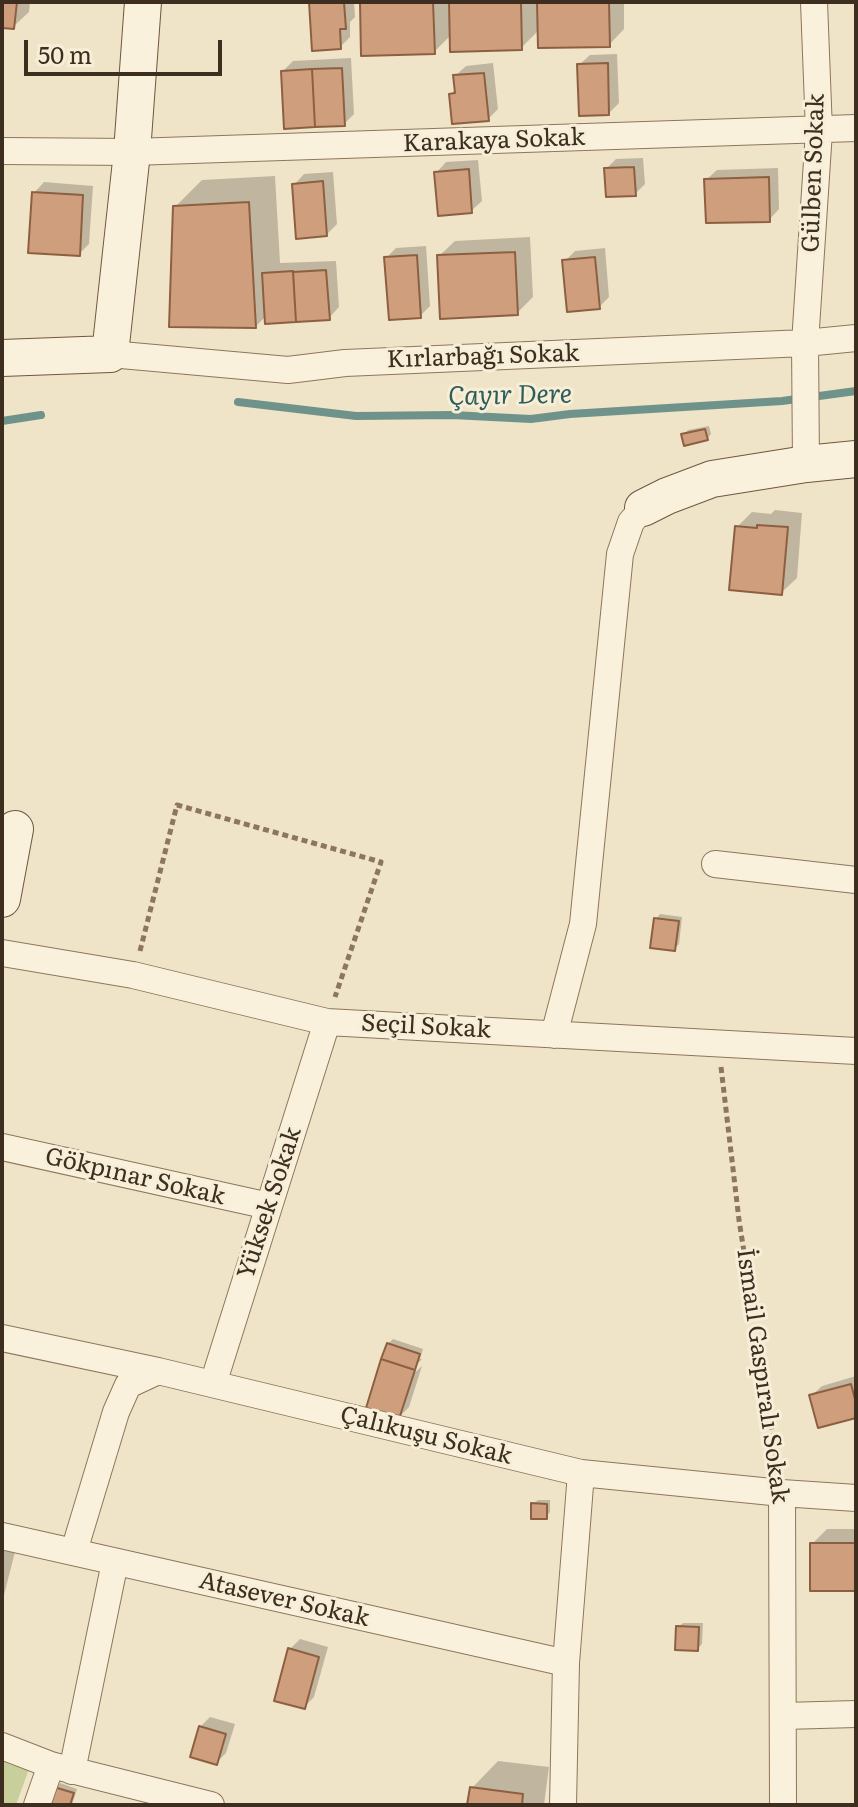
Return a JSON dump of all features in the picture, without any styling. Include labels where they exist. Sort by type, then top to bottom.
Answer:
[{"type":"street","points":[[2,358],[110,354],[132,152],[143,2]]},
{"type":"street","name":"Gülben Sokak","points":[[806,464],[805,343],[819,131],[814,2]]},
{"type":"street","name":"Karakaya Sokak","points":[[2,151],[132,152],[856,128]]},
{"type":"street","name":"Kırlarbağı Sokak","points":[[110,354],[288,370],[345,363],[805,343],[856,338]]},
{"type":"street","points":[[554,1035],[583,924],[620,554],[631,522],[643,508],[712,479],[856,459]]},
{"type":"street","points":[[2,899],[15,829]]},
{"type":"street","points":[[715,864],[856,880]]},
{"type":"street","name":"Seçil Sokak","points":[[2,953],[133,975],[327,1022],[856,1051]]},
{"type":"street","name":"Yüksek Sokak","points":[[213,1384],[327,1022]]},
{"type":"street","name":"Gökpınar Sokak","points":[[2,1147],[269,1206]]},
{"type":"street","name":"Çalıkuşu Sokak","points":[[2,1338],[158,1371],[581,1473],[856,1498]]},
{"type":"street","points":[[74,1551],[116,1412],[128,1385],[158,1371]]},
{"type":"street","points":[[563,1805],[566,1663],[581,1473]]},
{"type":"street","name":"İsmail Gaspıralı Sokak","points":[[782,1493],[783,1805]]},
{"type":"street","name":"Atasever Sokak","points":[[2,1536],[566,1663]]},
{"type":"street","points":[[37,1805],[61,1768],[115,1562]]},
{"type":"street","points":[[784,1716],[856,1714]]},
{"type":"street","points":[[2,1746],[61,1768],[211,1805]]},
{"type":"path","points":[[133,975],[177,805],[381,862],[327,1022]]},
{"type":"path","name":"İsmail Gaspıralı Sokak","points":[[719,1044],[739,1220],[782,1493]]},
{"type":"green space","points":[[2,1759],[29,1769],[16,1805],[2,1805]]},
{"type":"building","points":[[2,2],[17,2],[14,29],[2,28]]},
{"type":"building","points":[[309,2],[344,2],[346,29],[340,29],[341,49],[312,51]]},
{"type":"building","points":[[360,2],[433,2],[435,54],[361,56]]},
{"type":"building","points":[[449,2],[521,2],[522,50],[450,52]]},
{"type":"building","points":[[537,2],[609,2],[610,47],[538,48]]},
{"type":"building","points":[[608,63],[609,115],[579,116],[577,64]]},
{"type":"building","points":[[342,68],[345,126],[315,127],[312,69]]},
{"type":"building","points":[[312,69],[315,127],[284,129],[281,71]]},
{"type":"building","points":[[484,73],[489,121],[452,124],[449,94],[455,93],[453,75]]},
{"type":"building","points":[[634,167],[636,196],[606,197],[604,168]]},
{"type":"building","points":[[469,169],[472,213],[438,216],[434,172]]},
{"type":"building","points":[[769,177],[770,222],[706,223],[704,179]]},
{"type":"building","points":[[323,181],[327,236],[296,239],[292,184]]},
{"type":"building","points":[[32,192],[83,195],[80,256],[28,253]]},
{"type":"building","points":[[249,202],[256,328],[169,327],[173,206]]},
{"type":"building","points":[[515,252],[518,315],[440,319],[437,255]]},
{"type":"building","points":[[417,255],[421,318],[389,320],[384,257]]},
{"type":"building","points":[[595,257],[600,309],[567,312],[562,260]]},
{"type":"building","points":[[326,270],[330,320],[296,322],[293,272]]},
{"type":"building","points":[[293,271],[296,322],[265,324],[262,273]]},
{"type":"building","points":[[705,429],[708,440],[684,446],[681,434]]},
{"type":"building","points":[[757,525],[788,527],[782,595],[729,590],[735,526],[757,528]]},
{"type":"building","points":[[654,918],[679,921],[675,951],[650,948]]},
{"type":"building","points":[[387,1343],[420,1354],[415,1370],[381,1359]]},
{"type":"building","points":[[381,1359],[415,1370],[399,1419],[366,1408]]},
{"type":"building","points":[[851,1384],[856,1418],[818,1428],[809,1395]]},
{"type":"building","points":[[531,1503],[547,1504],[547,1519],[531,1519]]},
{"type":"building","points":[[810,1543],[856,1543],[856,1591],[810,1591]]},
{"type":"building","points":[[676,1626],[699,1627],[698,1651],[675,1650]]},
{"type":"building","points":[[288,1648],[319,1657],[305,1709],[274,1701]]},
{"type":"building","points":[[199,1726],[226,1734],[217,1765],[190,1757]]},
{"type":"building","points":[[54,1787],[74,1793],[70,1805],[48,1805]]},
{"type":"building","points":[[470,1787],[523,1794],[522,1805],[467,1805]]},
{"type":"waterway","name":"Çayır Dere","points":[[238,402],[356,416],[452,415],[531,419],[782,401],[856,391]]},
{"type":"waterway","name":"Çayır Dere","points":[[2,421],[41,415]]}]
